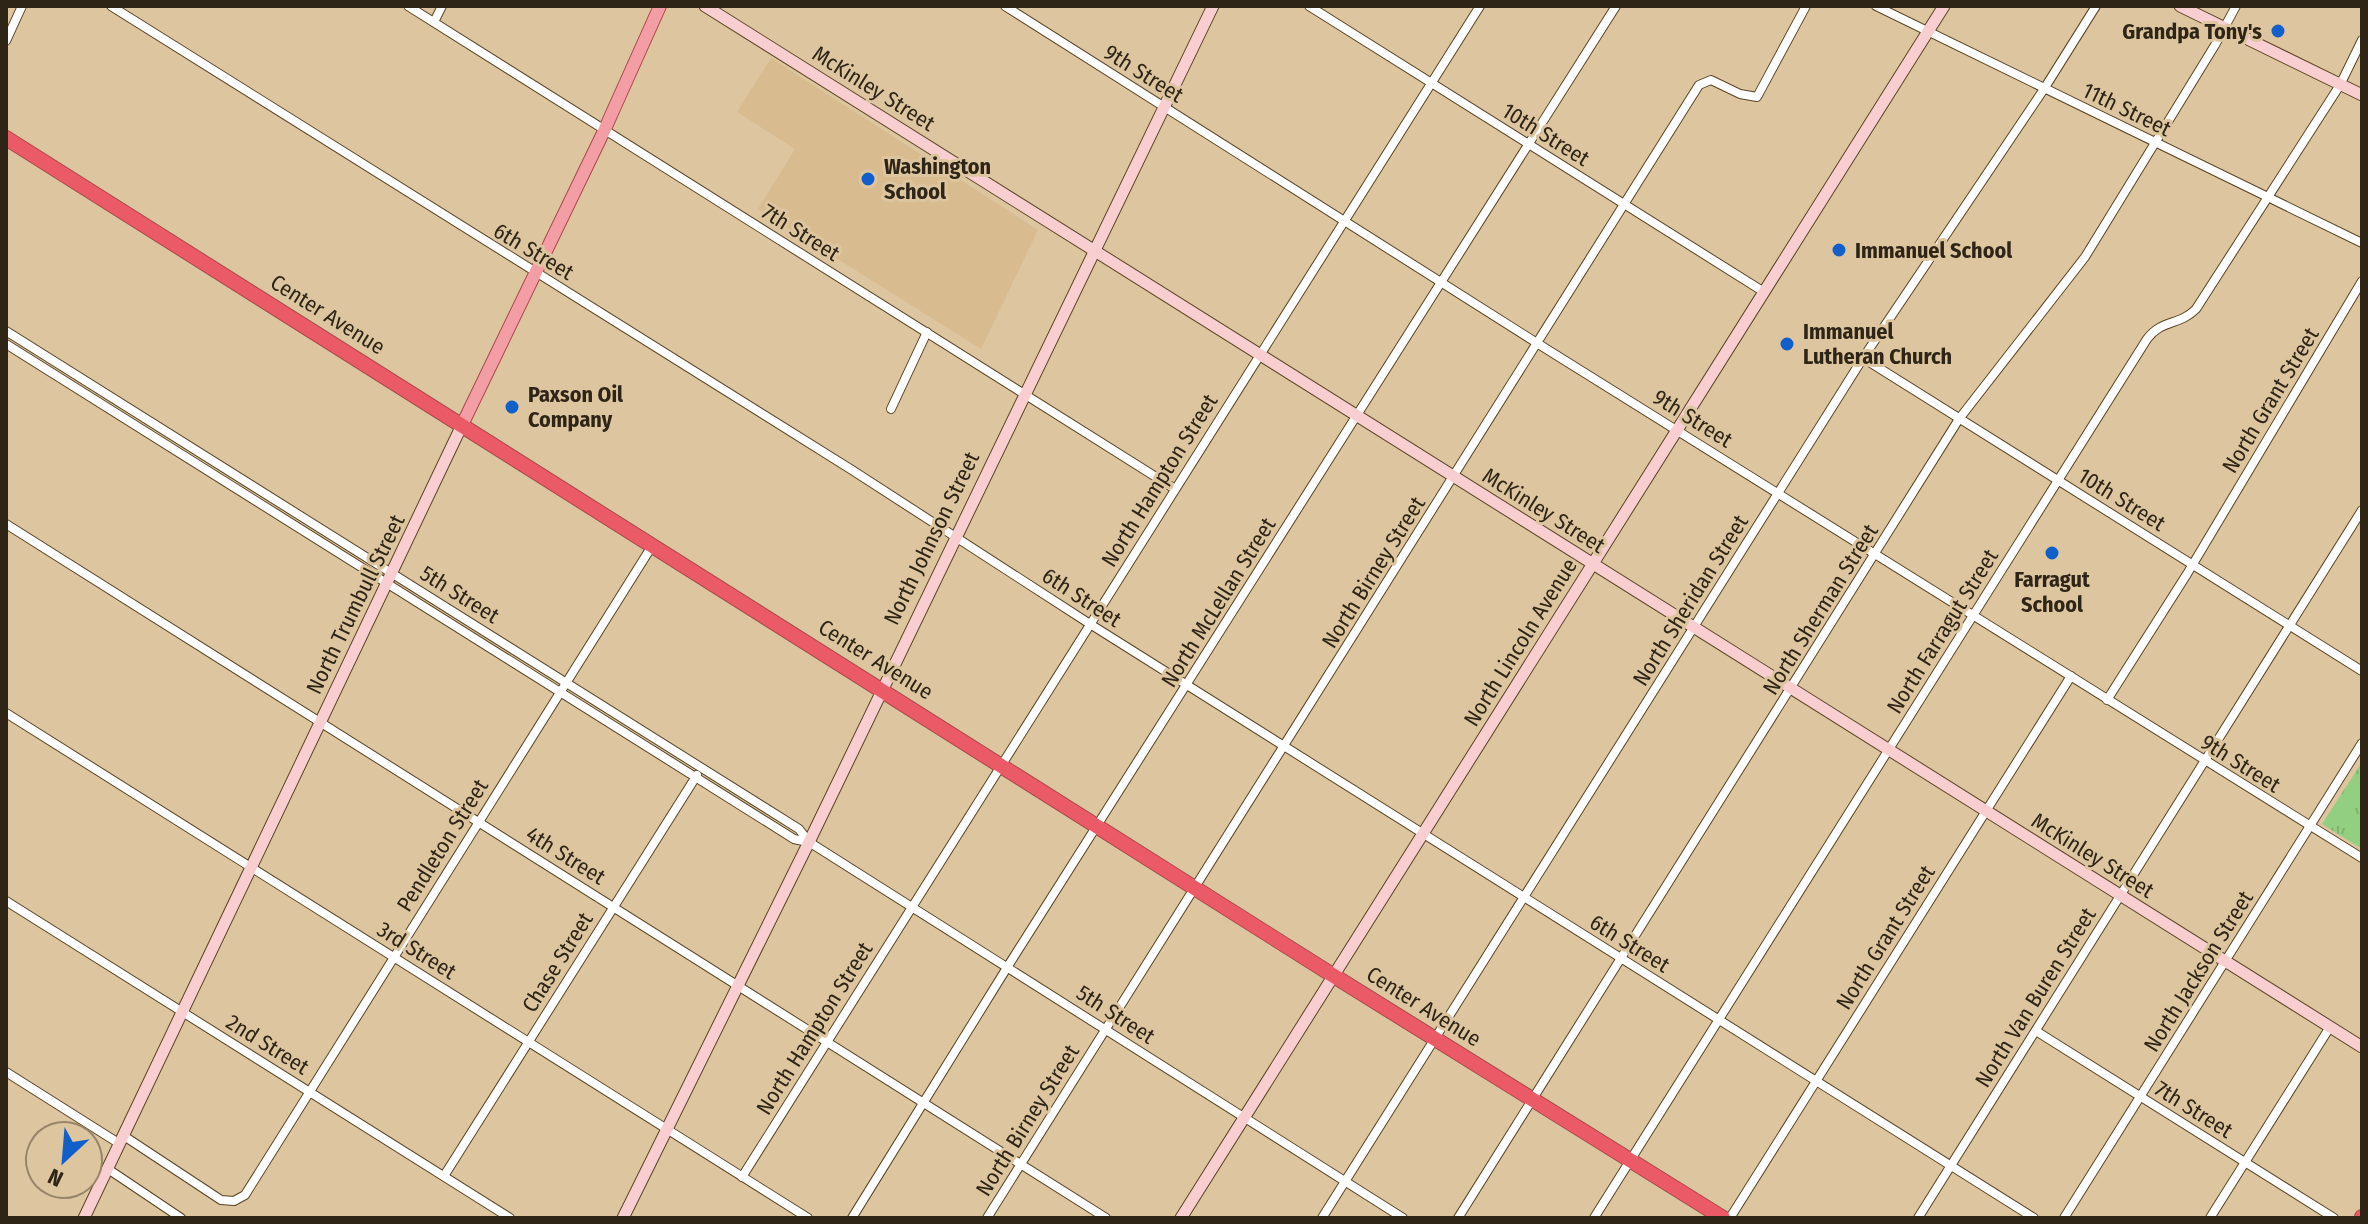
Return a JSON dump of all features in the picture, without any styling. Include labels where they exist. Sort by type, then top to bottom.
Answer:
[{"type":"highway","name":"Center Avenue","points":[[6,138],[1723,1218]]},
{"type":"main road","name":"North Trumbull Street","points":[[462,425],[537,273],[660,6]]},
{"type":"street","points":[[6,41],[22,6]]},
{"type":"street","name":"6th Street","points":[[111,6],[2034,1218]]},
{"type":"street","name":"7th Street","points":[[408,6],[1175,489]]},
{"type":"street","points":[[434,22],[442,6]]},
{"type":"street","name":"McKinley Street","points":[[705,6],[2362,1047]]},
{"type":"street","name":"9th Street","points":[[1005,6],[2362,858]]},
{"type":"street","name":"North Johnson Street","points":[[623,1218],[809,842],[1213,6]]},
{"type":"street","name":"10th Street","points":[[1309,6],[1764,292]]},
{"type":"street","name":"North Hampton Street","points":[[742,1177],[1480,6]]},
{"type":"street","name":"North McLellan Street","points":[[852,1218],[1008,966],[1616,6]]},
{"type":"street","name":"North Birney Street","points":[[987,1218],[1699,85],[1711,80],[1751,97],[1761,95],[1806,6]]},
{"type":"street","name":"11th Street","points":[[1876,6],[2362,243]]},
{"type":"street","name":"North Lincoln Avenue","points":[[1181,1218],[1944,6]]},
{"type":"street","name":"North Sheridan Street","points":[[1322,1218],[1863,358],[2044,89],[2096,6]]},
{"type":"street","points":[[2180,6],[2362,95]]},
{"type":"street","name":"North Sherman Street","points":[[1458,1218],[1959,419],[2085,257],[2236,6]]},
{"type":"street","name":"North Farragut Street","points":[[1594,1218],[2147,339],[2162,324],[2182,321],[2196,309],[2340,85],[2362,40]]},
{"type":"street","name":"North Grant Street","points":[[2107,700],[2362,281]]},
{"type":"street","name":"5th Street","points":[[6,331],[221,466],[560,693],[794,839],[809,842],[912,906],[1403,1218]]},
{"type":"street","points":[[891,409],[927,332]]},
{"type":"street","name":"5th Street","points":[[6,344],[215,475],[567,683],[799,829],[809,842]]},
{"type":"street","name":"10th Street","points":[[1863,358],[2362,671]]},
{"type":"street","points":[[74,386],[80,377]]},
{"type":"street","name":"North Trumbull Street","points":[[84,1218],[462,425]]},
{"type":"street","points":[[215,475],[221,466]]},
{"type":"street","name":"North Van Buren Street","points":[[1918,1218],[2362,510]]},
{"type":"street","name":"4th Street","points":[[6,524],[1106,1218]]},
{"type":"street","name":"Pendleton Street","points":[[122,1140],[221,1200],[234,1201],[245,1195],[652,546]]},
{"type":"street","name":"North Grant Street","points":[[1730,1218],[2071,676]]},
{"type":"street","name":"3rd Street","points":[[6,713],[808,1218]]},
{"type":"street","name":"North Jackson Street","points":[[2064,1218],[2362,743]]},
{"type":"street","name":"Chase Street","points":[[444,1176],[702,767]]},
{"type":"street","name":"2nd Street","points":[[6,901],[510,1218]]},
{"type":"street","points":[[2210,1218],[2330,1027]]},
{"type":"street","name":"7th Street","points":[[2036,1031],[2334,1218]]},
{"type":"street","points":[[6,1072],[122,1140]]},
{"type":"street","points":[[108,1169],[181,1218]]},
{"type":"shaded area","name":"Washington School","points":[[771,58],[1038,230],[981,349],[758,209],[795,149],[737,112]]},
{"type":"green space","points":[[2362,762],[2362,849],[2322,824]]},
{"type":"place","name":"Grandpa Tony's","points":[[2278,31]]},
{"type":"place","name":"Washington School","points":[[868,179]]},
{"type":"place","name":"Immanuel School","points":[[1839,250]]},
{"type":"place","name":"Immanuel Lutheran Church","points":[[1787,344]]},
{"type":"place","name":"Paxson Oil Company","points":[[512,407]]},
{"type":"place","name":"Farragut School","points":[[2052,553]]}]
